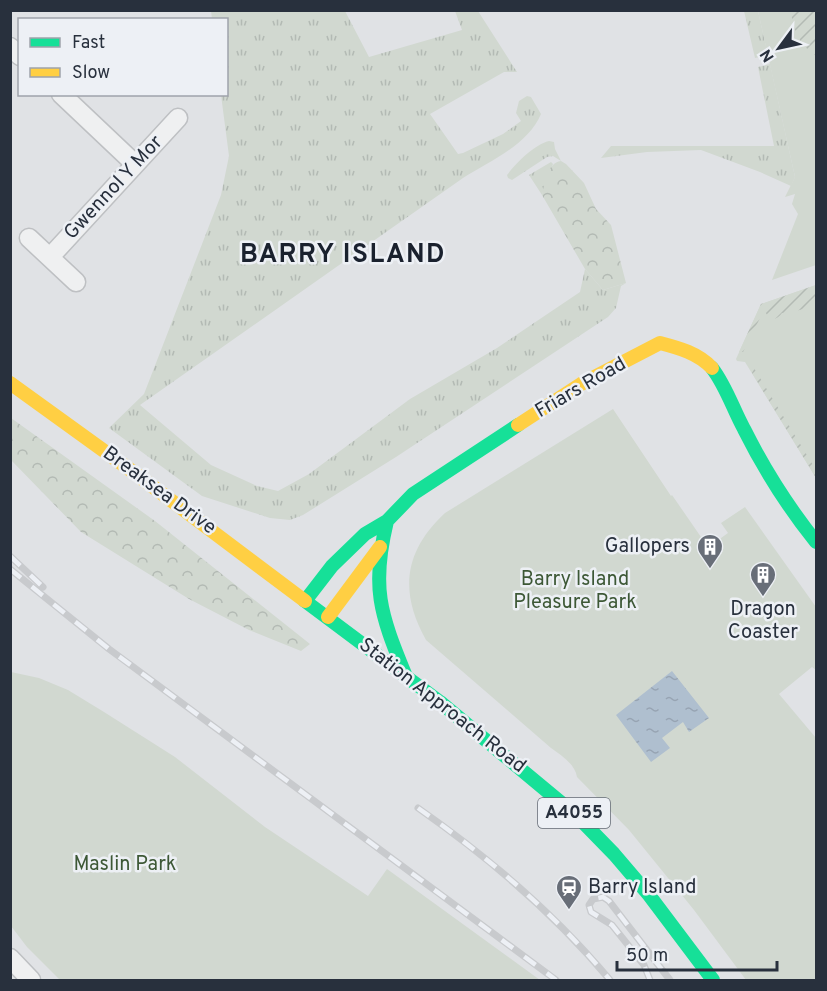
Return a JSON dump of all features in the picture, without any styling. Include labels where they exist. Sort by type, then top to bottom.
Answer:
[{"type":"main road","name":"Friars Road","points":[[305,602],[332,566],[365,534],[387,521],[425,485],[581,384],[660,343],[686,349],[702,359],[712,369],[736,410],[743,428],[795,517],[816,542]]},
{"type":"main road","name":"Breaksea Drive","points":[[10,383],[136,474],[305,602]]},
{"type":"main road","name":"A4055","points":[[387,521],[380,547],[377,586],[385,624],[405,674]]},
{"type":"main road","points":[[328,617],[380,547]]},
{"type":"main road","name":"Station Approach Road","points":[[305,602],[405,674],[576,815],[638,883],[713,981]]},
{"type":"street","points":[[63,96],[135,164]]},
{"type":"street","name":"Gwennol Y Mor","points":[[50,257],[178,118]]},
{"type":"street","points":[[29,238],[76,282]]},
{"type":"street","points":[[10,958],[31,981]]},
{"type":"green space","points":[[211,11],[345,11],[369,57],[462,30],[455,11],[478,11],[517,72],[504,72],[430,114],[458,154],[503,134],[521,121],[516,113],[519,101],[527,96],[531,97],[541,114],[527,135],[507,151],[463,178],[140,405],[211,465],[257,486],[278,491],[309,474],[410,399],[497,348],[580,292],[585,269],[603,290],[626,283],[621,286],[616,308],[608,317],[396,457],[303,515],[290,520],[270,518],[202,496],[109,428],[144,394],[221,195],[229,156],[221,96],[228,96],[228,18],[212,18]]},
{"type":"green space","points":[[744,11],[758,11],[768,55],[755,58]]},
{"type":"green space","points":[[758,11],[816,11],[816,265],[772,280],[798,214],[792,204],[795,194],[785,197],[795,177]]},
{"type":"green space","points":[[791,11],[816,11],[816,56],[798,37]]},
{"type":"green space","points":[[770,64],[795,177],[791,186],[701,150],[647,152],[601,158],[611,146],[774,146],[758,67]]},
{"type":"green space","points":[[549,141],[554,142],[561,161],[553,156],[547,157],[512,180],[508,178],[507,175],[526,155]]},
{"type":"green space","points":[[561,161],[584,183],[596,209],[611,225],[626,283],[603,290],[585,269],[542,195],[550,169]]},
{"type":"green space","points":[[551,162],[553,164],[542,195],[529,175]]},
{"type":"green space","points":[[816,285],[816,478],[745,362],[736,359],[761,304]]},
{"type":"green space","points":[[816,285],[816,305],[782,313],[775,319],[769,318],[764,310],[743,352],[739,352],[761,304]]},
{"type":"green space","points":[[754,368],[816,470],[816,478],[752,373]]},
{"type":"green space","name":"Barry Island Pleasure Park","points":[[613,409],[701,537],[706,534],[714,543],[728,533],[721,523],[745,507],[816,607],[816,670],[812,667],[779,694],[816,738],[816,980],[746,980],[694,910],[629,830],[577,777],[571,764],[426,640],[417,622],[409,589],[410,573],[414,557],[431,527],[445,513]]},
{"type":"green space","points":[[11,418],[155,521],[310,644],[301,651],[249,630],[189,599],[81,532],[11,460]]},
{"type":"green space","name":"Maslin Park","points":[[11,672],[39,678],[68,690],[104,712],[175,757],[265,827],[368,896],[387,869],[540,980],[60,980],[27,947],[11,926]]},
{"type":"water","points":[[672,671],[709,718],[689,732],[683,722],[662,738],[670,748],[651,762],[616,715]]},
{"type":"railway","points":[[10,556],[43,587]]},
{"type":"railway","points":[[10,569],[109,649],[556,980]]},
{"type":"railway","points":[[418,808],[470,846],[544,909],[610,980]]},
{"type":"railway","points":[[650,980],[644,965],[612,925],[591,912],[589,905],[593,899],[603,897],[609,901],[670,980]]},
{"type":"traffic: fast","points":[[712,368],[768,473],[816,542]]},
{"type":"traffic: fast","points":[[518,425],[413,494],[387,521],[365,534],[332,566],[305,601],[440,702],[577,816],[649,895],[713,980]]},
{"type":"traffic: fast","points":[[387,521],[382,544],[379,582],[389,634],[405,674]]},
{"type":"traffic: slow","points":[[518,425],[581,384],[660,343],[694,355],[712,368]]},
{"type":"traffic: slow","points":[[10,383],[305,601]]},
{"type":"traffic: slow","points":[[328,617],[380,547]]},
{"type":"place","name":"Gallopers","points":[[710,570]]},
{"type":"place","name":"Dragon Coaster","points":[[763,598]]},
{"type":"place","name":"Barry Island","points":[[569,911]]},
{"type":"district","name":"BARRY ISLAND","points":[[343,255]]}]
